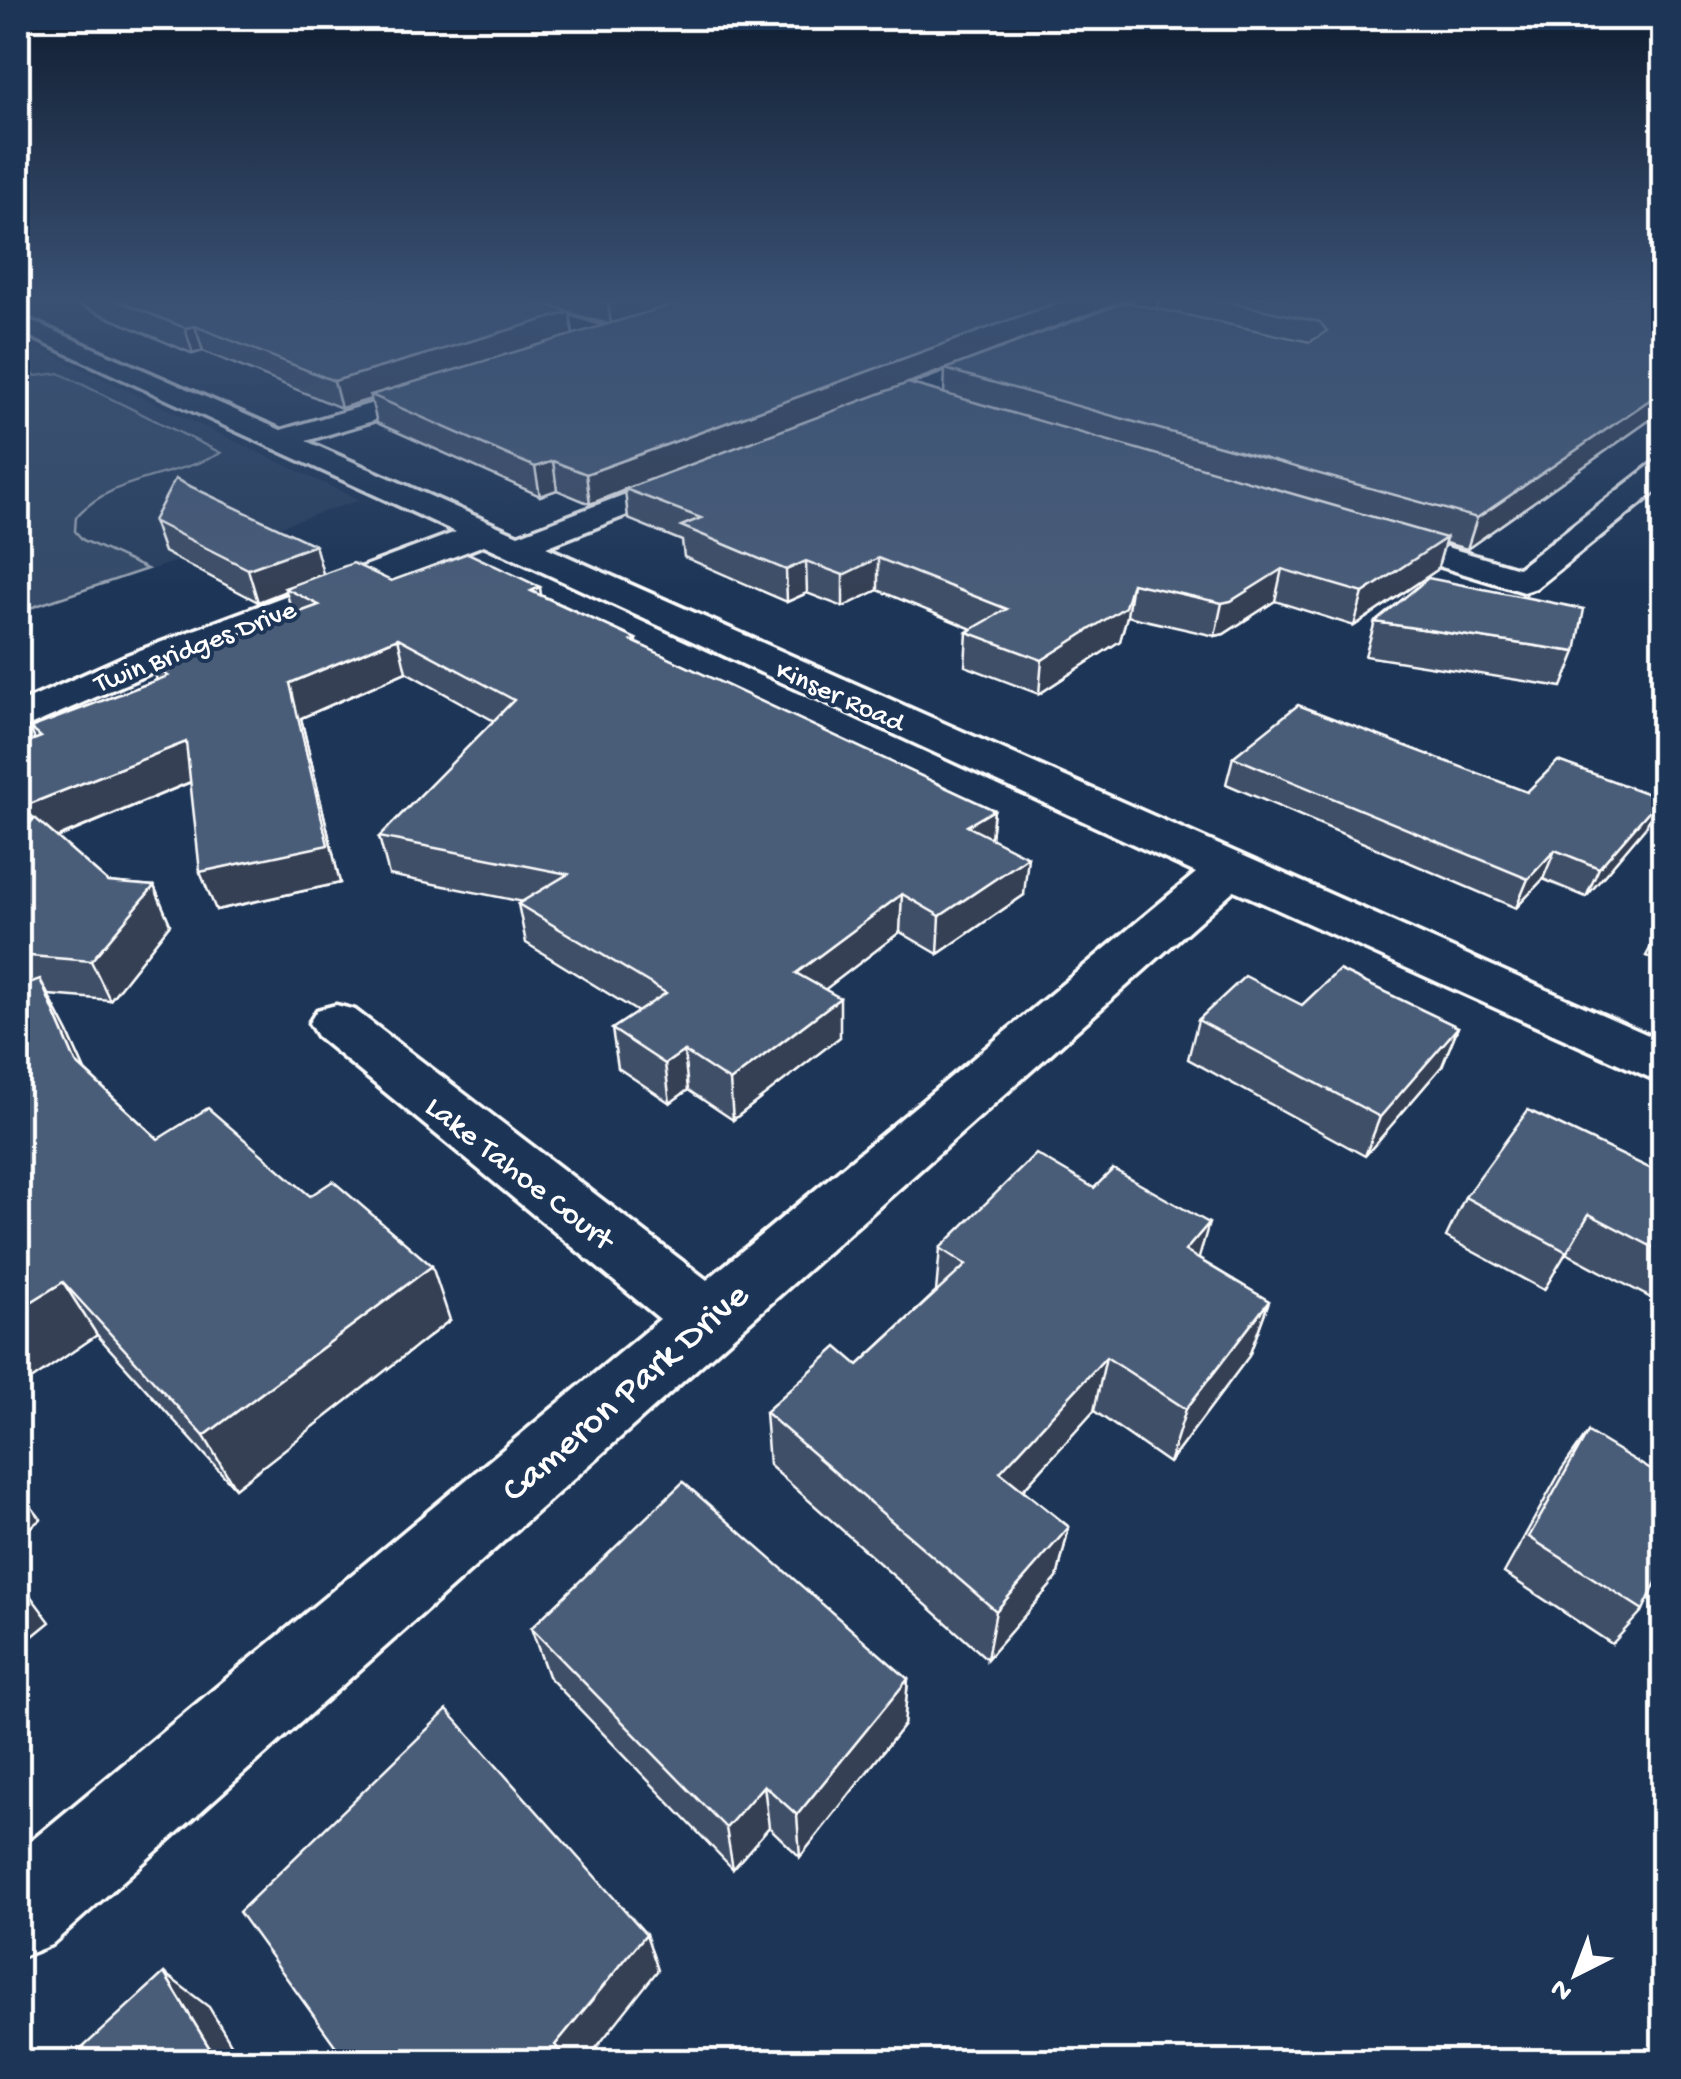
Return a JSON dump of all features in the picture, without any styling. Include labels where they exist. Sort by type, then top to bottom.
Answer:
[{"type":"street","name":"Kinser Road","points":[[177,394],[1664,1065]]},
{"type":"street","points":[[278,440],[433,394]]},
{"type":"street","points":[[831,426],[913,394]]},
{"type":"street","points":[[905,397],[962,414]]},
{"type":"street","name":"Twin Bridges Drive","points":[[18,719],[126,669],[720,468]]},
{"type":"street","points":[[1336,525],[1524,581],[1664,469]]},
{"type":"street","name":"Cameron Park Drive","points":[[18,1912],[1230,869]]},
{"type":"street","name":"Lake Tahoe Court","points":[[336,1024],[707,1318]]},
{"type":"shaded area","points":[[18,394],[135,394],[359,500],[18,614]]},
{"type":"shaded area","points":[[18,394],[102,394],[221,453],[126,485],[91,503],[76,517],[75,531],[83,540],[147,569],[18,612]]},
{"type":"building","points":[[806,394],[586,474],[553,461],[535,467],[371,395]]},
{"type":"building","points":[[879,394],[946,394],[1446,538],[1363,593],[1282,569],[1222,603],[1132,583],[1125,607],[1042,660],[967,632],[1007,609],[878,558],[843,575],[806,561],[786,570],[681,526],[701,518],[625,489]]},
{"type":"building","points":[[1034,394],[1658,394],[1477,518]]},
{"type":"building","points":[[175,479],[315,545],[248,569],[153,521]]},
{"type":"building","points":[[468,553],[540,587],[531,591],[636,639],[632,641],[994,810],[967,826],[1028,857],[940,916],[902,894],[796,973],[840,998],[730,1081],[684,1051],[665,1064],[612,1029],[666,993],[518,904],[568,874],[379,837],[514,700],[398,638],[290,683],[328,845],[200,872],[186,742],[22,807],[34,818],[18,825],[18,746],[41,737],[30,728],[168,676],[152,666],[319,605],[285,588],[353,563],[391,581]]},
{"type":"building","points":[[1428,578],[1584,609],[1576,652],[1375,622]]},
{"type":"building","points":[[1298,705],[1527,792],[1558,761],[1660,798],[1599,868],[1555,850],[1528,879],[1233,757]]},
{"type":"building","points":[[35,818],[108,882],[154,886],[91,961],[18,955],[18,835]]},
{"type":"building","points":[[1339,970],[1458,1027],[1380,1117],[1198,1020],[1245,976],[1302,1005]]},
{"type":"building","points":[[40,979],[76,1063],[158,1139],[208,1108],[310,1196],[333,1181],[432,1266],[204,1436],[63,1282],[18,1310],[18,987]]},
{"type":"building","points":[[1528,1110],[1664,1175],[1664,1253],[1589,1214],[1567,1252],[1465,1197]]},
{"type":"building","points":[[1036,1154],[1094,1188],[1113,1169],[1209,1223],[1185,1251],[1269,1301],[1186,1409],[1106,1357],[1000,1472],[1069,1527],[996,1611],[765,1412],[837,1347],[858,1365],[966,1265],[940,1248]]},
{"type":"building","points":[[1588,1432],[1664,1478],[1664,1566],[1643,1610],[1529,1537]]},
{"type":"building","points":[[683,1482],[908,1679],[797,1815],[764,1785],[726,1828],[531,1628]]},
{"type":"building","points":[[447,1710],[646,1934],[555,2045],[570,2062],[347,2062],[239,1912]]},
{"type":"building","points":[[164,1973],[218,2062],[67,2062]]}]
